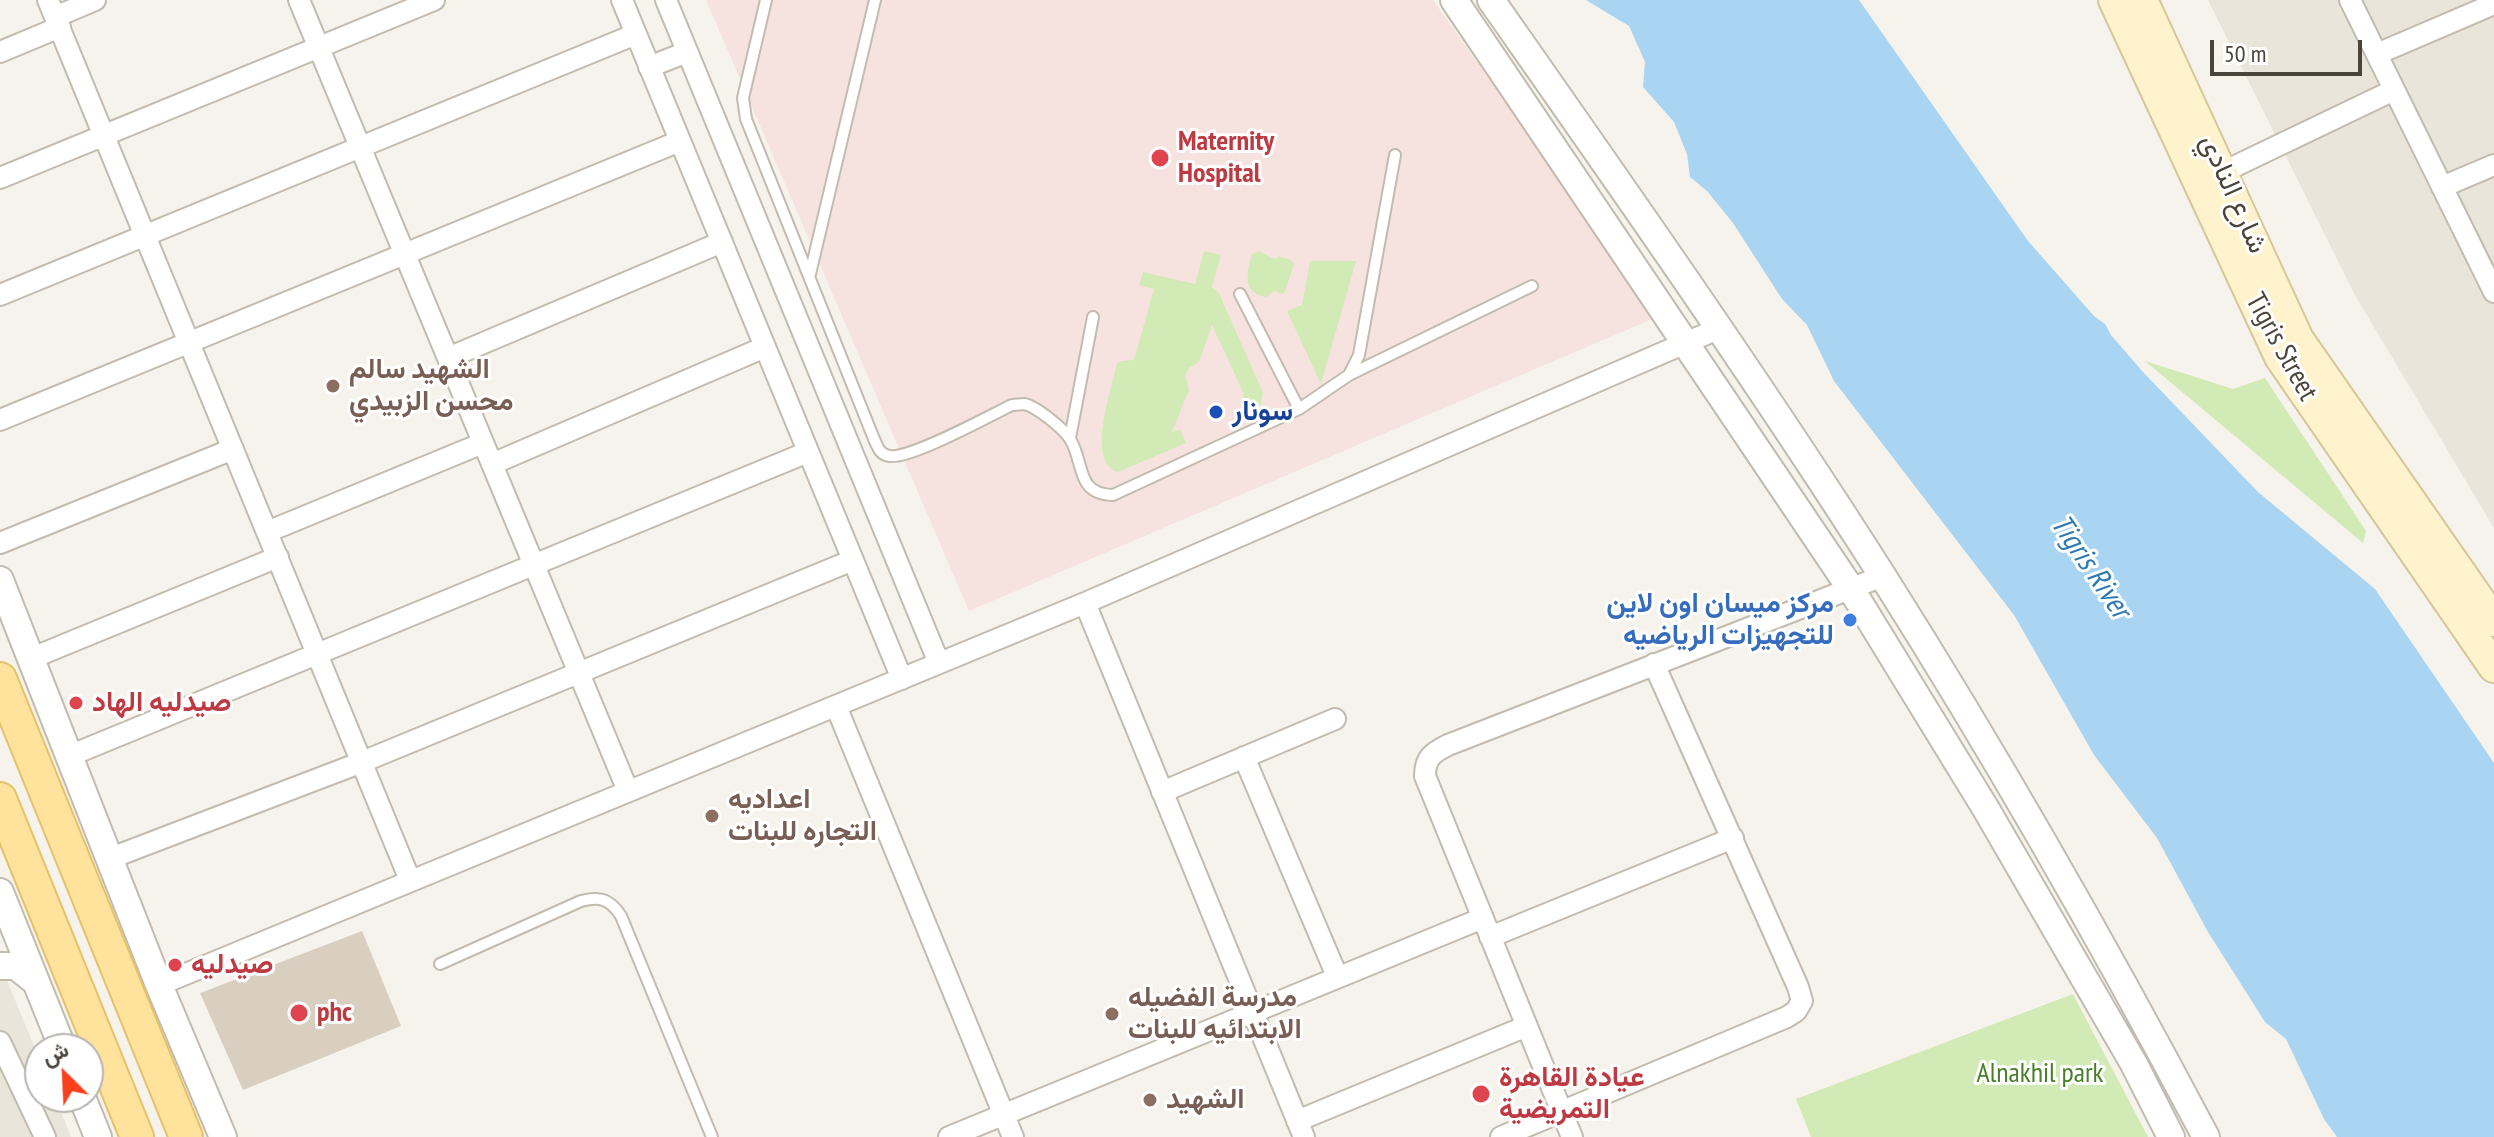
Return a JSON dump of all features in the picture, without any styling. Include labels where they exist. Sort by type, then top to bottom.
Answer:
[{"type":"main road","name":"Tigris Street","points":[[2114,0],[2280,357],[2494,667]]},
{"type":"main road","name":"شارع النادي","points":[[2142,0],[2298,339],[2494,621]]},
{"type":"main road","points":[[0,679],[186,1137]]},
{"type":"main road","points":[[0,799],[137,1137]]},
{"type":"street","points":[[0,52],[54,15],[95,0]]},
{"type":"street","points":[[299,0],[628,791]]},
{"type":"street","points":[[0,178],[434,0]]},
{"type":"street","points":[[622,0],[902,679]]},
{"type":"street","points":[[666,0],[939,663]]},
{"type":"street","points":[[1454,0],[1851,589],[1986,809],[2134,1064],[2171,1137]]},
{"type":"street","points":[[1491,0],[1720,328],[1883,576],[2014,791],[2206,1137]]},
{"type":"street","points":[[2350,0],[2494,292]]},
{"type":"street","points":[[2377,54],[2494,4]]},
{"type":"street","points":[[54,15],[410,880]]},
{"type":"street","points":[[0,295],[636,34]]},
{"type":"street","points":[[649,67],[687,52]]},
{"type":"street","points":[[2223,172],[2394,90]]},
{"type":"street","points":[[0,420],[680,141]]},
{"type":"street","points":[[2442,187],[2494,165]]},
{"type":"street","points":[[448,358],[722,242]]},
{"type":"street","points":[[159,985],[1085,603],[1720,328]]},
{"type":"street","points":[[492,464],[765,347]]},
{"type":"street","points":[[267,532],[483,443]]},
{"type":"street","points":[[0,543],[233,449]]},
{"type":"street","points":[[69,756],[808,452]]},
{"type":"street","points":[[32,658],[278,557]]},
{"type":"street","points":[[111,858],[362,762],[853,560]]},
{"type":"street","points":[[1572,1137],[1425,776],[1425,763],[1433,753],[1448,745],[1883,576]]},
{"type":"street","points":[[0,580],[159,985],[223,1137]]},
{"type":"street","points":[[1085,603],[1300,1129],[1527,1026]]},
{"type":"street","points":[[1501,1137],[1796,1011],[1802,1001],[1654,664]]},
{"type":"street","points":[[836,706],[1013,1137]]},
{"type":"street","points":[[1162,792],[1335,719]]},
{"type":"street","points":[[1244,757],[1337,976]]},
{"type":"street","points":[[949,1137],[1337,976],[1486,927],[1733,838]]},
{"type":"street","points":[[0,893],[0,912]]},
{"type":"street","points":[[0,893],[57,1033]]},
{"type":"street","points":[[0,966],[16,966],[36,982]]},
{"type":"street","points":[[0,1042],[45,1137]]},
{"type":"street","points":[[88,1113],[98,1137]]},
{"type":"lane","points":[[766,0],[743,98],[746,119],[879,451],[887,456],[918,449],[1012,405],[1025,404],[1039,410],[1070,438],[1086,485],[1100,494],[1113,495],[1299,409],[1349,375],[1532,286]]},
{"type":"lane","points":[[809,276],[875,0]]},
{"type":"lane","points":[[1349,375],[1359,355],[1395,155]]},
{"type":"lane","points":[[1240,294],[1299,409]]},
{"type":"lane","points":[[1070,438],[1093,317]]},
{"type":"lane","points":[[440,964],[581,901],[605,899],[614,905],[621,916],[712,1137]]},
{"type":"shaded area","name":"Maternity Hospital","points":[[706,0],[1433,0],[1657,317],[969,611]]},
{"type":"shaded area","points":[[2208,0],[2494,0],[2494,528],[2356,297]]},
{"type":"shaded area","points":[[0,963],[29,1033],[24,1033],[24,1113],[61,1113],[71,1137],[0,1137]]},
{"type":"green space","points":[[1204,251],[1221,255],[1212,287],[1219,293],[1263,393],[1260,404],[1247,416],[1242,399],[1244,394],[1212,325],[1199,362],[1189,368],[1185,375],[1189,390],[1172,432],[1180,430],[1186,443],[1118,472],[1108,466],[1103,454],[1103,424],[1117,363],[1134,360],[1154,289],[1139,285],[1143,272],[1195,284]]},
{"type":"green space","points":[[1259,251],[1274,259],[1279,256],[1291,260],[1294,265],[1284,294],[1274,291],[1266,297],[1258,295],[1249,286],[1252,254]]},
{"type":"green space","points":[[1310,261],[1356,261],[1321,384],[1287,311],[1302,305]]},
{"type":"green space","points":[[2145,361],[2233,389],[2265,378],[2366,531],[2363,543]]},
{"type":"green space","name":"Alnakhil park","points":[[2073,994],[2148,1137],[1811,1137],[1796,1099]]},
{"type":"water","name":"Tigris River","points":[[1586,0],[1859,0],[2028,241],[2094,316],[2105,324],[2143,372],[2258,492],[2375,589],[2494,763],[2494,1137],[2337,1137],[2324,1119],[2286,1039],[2265,1022],[2208,932],[2157,838],[2094,755],[2014,615],[1834,381],[1807,325],[1782,299],[1733,223],[1707,191],[1690,177],[1687,154],[1674,122],[1643,87],[1645,62],[1629,26]]},
{"type":"building","points":[[362,931],[401,1026],[243,1090],[200,993]]},
{"type":"place","name":"Maternity Hospital","points":[[1160,158]]},
{"type":"place","name":"الشهيد سالم محسن الزبيدي","points":[[333,386]]},
{"type":"place","name":"سونار","points":[[1216,412]]},
{"type":"place","name":"مركز ميسان اون لاين للتجهيزات الرياضيه","points":[[1850,620]]},
{"type":"place","name":"صيدليه الهاد","points":[[76,703]]},
{"type":"place","name":"اعداديه التجاره للبنات","points":[[712,816]]},
{"type":"place","name":"صيدليه","points":[[175,965]]},
{"type":"place","name":"phc","points":[[299,1013]]},
{"type":"place","name":"مدرسة الفضيله الابتدائيه للبنات","points":[[1112,1014]]},
{"type":"place","name":"عيادة القاهرة التمريضية","points":[[1481,1094]]},
{"type":"place","name":"الشهيد","points":[[1150,1100]]}]
